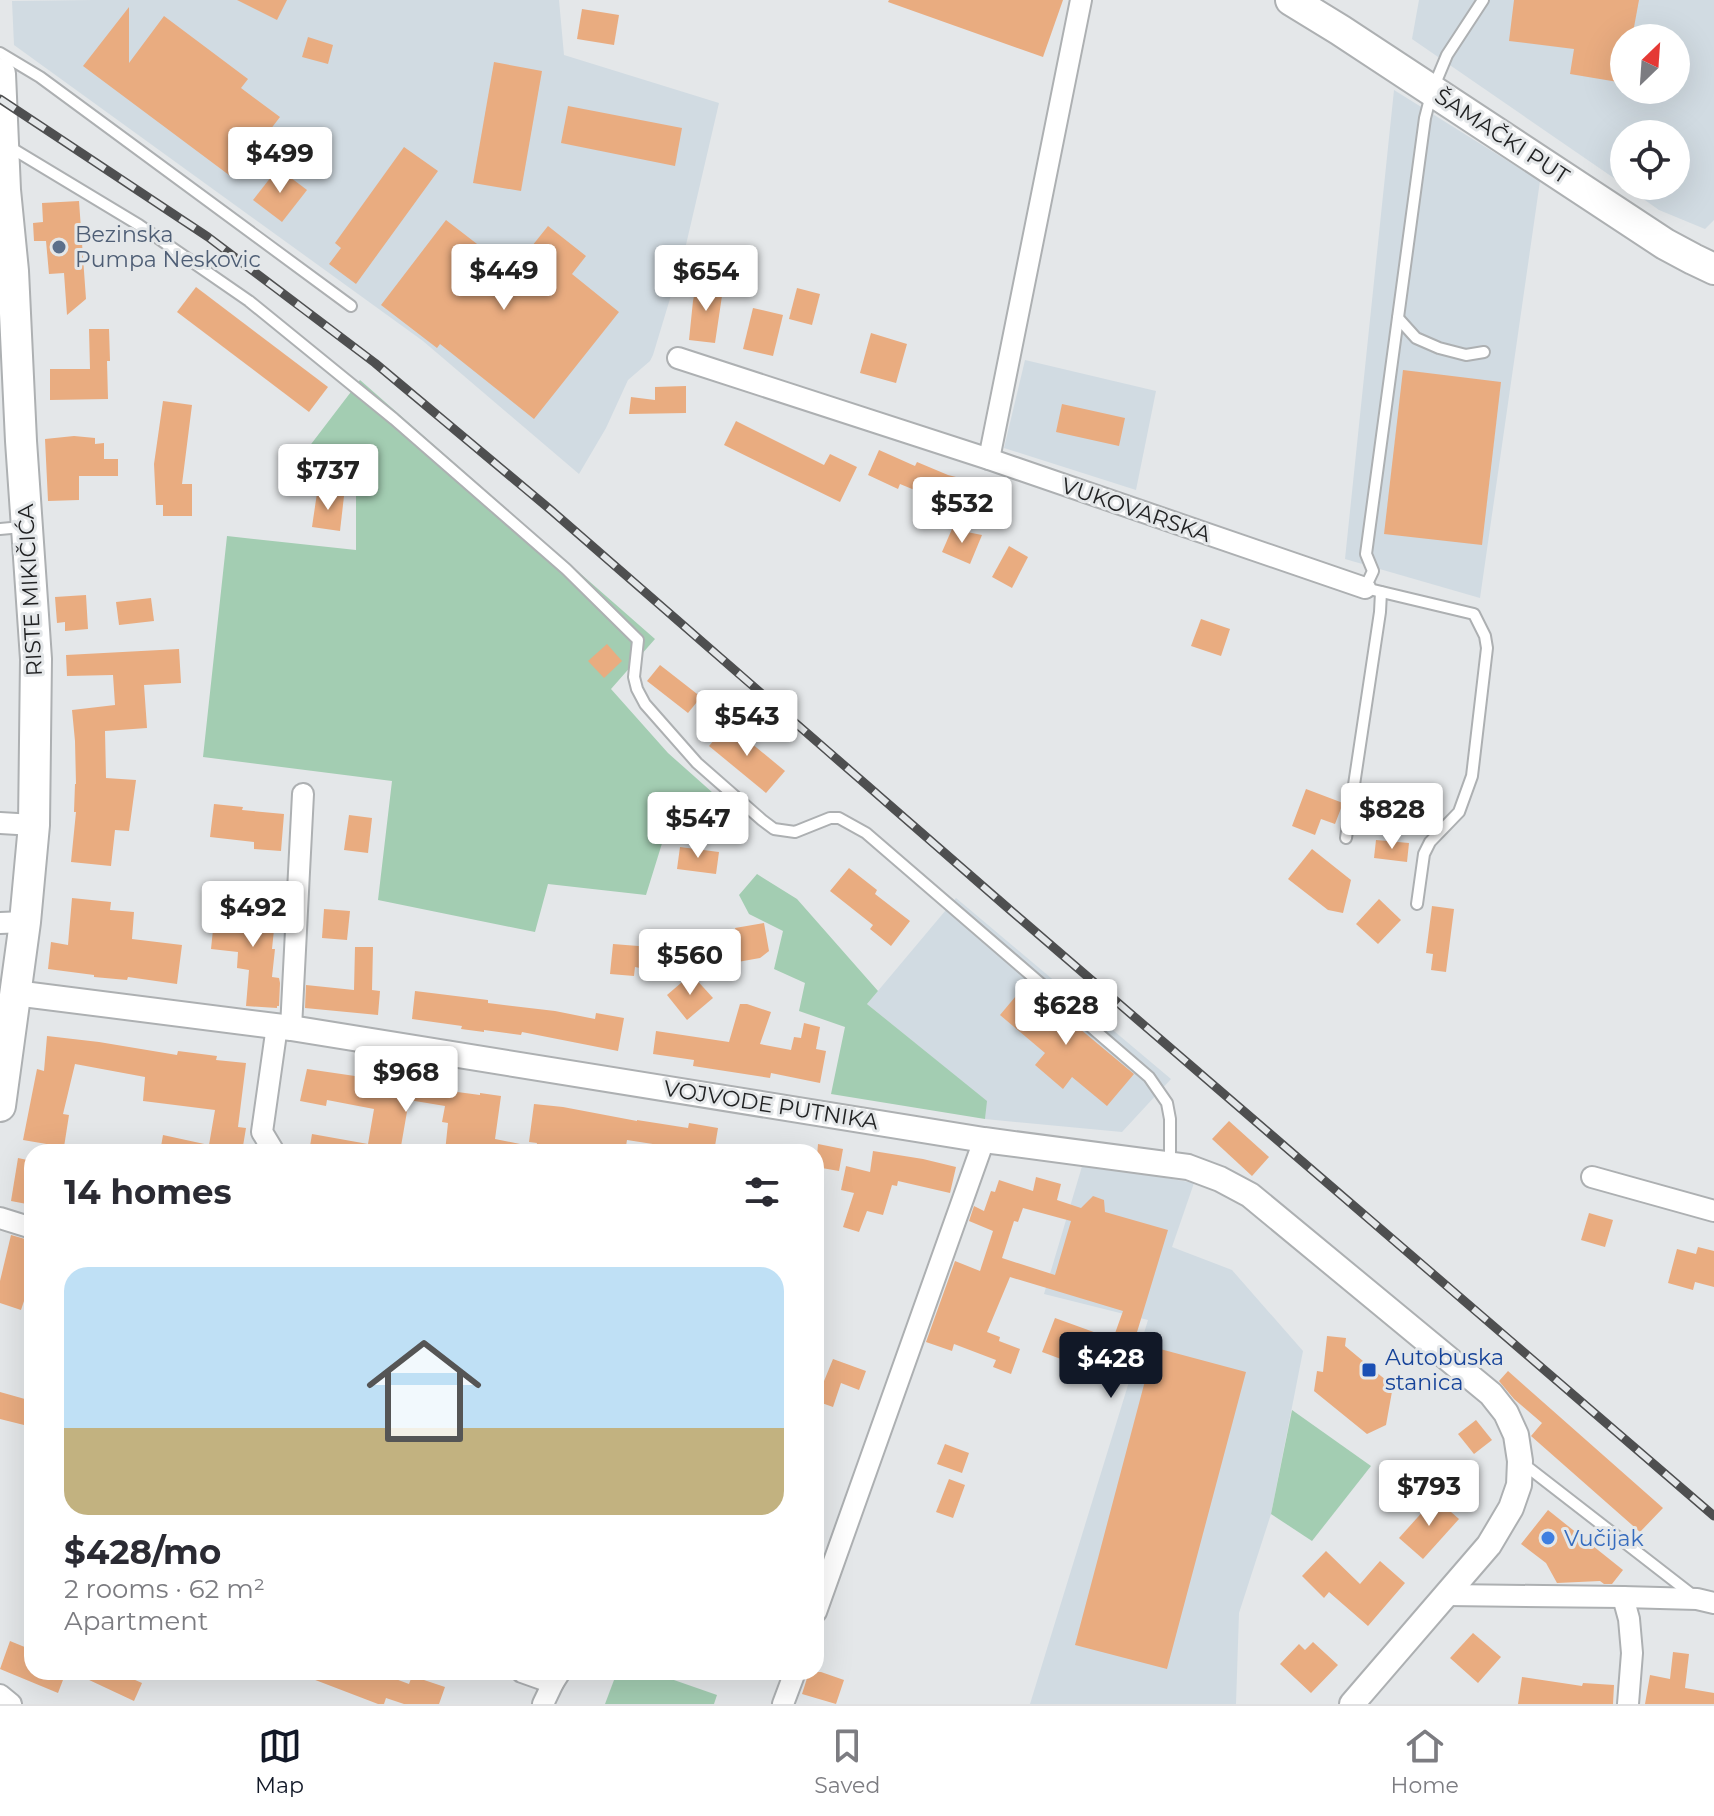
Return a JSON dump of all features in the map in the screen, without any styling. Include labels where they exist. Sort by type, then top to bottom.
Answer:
[{"type":"main road","name":"ŠAMAČKI PUT","points":[[1291,0],[1665,244],[1714,269]]},
{"type":"main road","name":"RISTE MIKIČIĆA","points":[[0,74],[2,190],[13,271],[14,528],[36,659],[34,825],[12,922],[15,993],[0,1106]]},
{"type":"street","points":[[989,459],[1081,0]]},
{"type":"street","name":"VUKOVARSKA","points":[[678,358],[989,459],[1373,590]]},
{"type":"street","points":[[269,1144],[262,1132],[284,1027],[303,794]]},
{"type":"street","points":[[0,823],[34,825]]},
{"type":"street","name":"VOJVODE PUTNIKA","points":[[15,993],[284,1027],[984,1140],[1188,1167],[1250,1195],[1491,1394],[1506,1413],[1516,1435],[1520,1461]]},
{"type":"street","points":[[824,1590],[984,1140]]},
{"type":"street","points":[[1592,1177],[1714,1211]]},
{"type":"street","points":[[0,1218],[24,1226]]},
{"type":"street","points":[[1352,1704],[1489,1545],[1511,1508],[1519,1485],[1520,1461]]},
{"type":"street","points":[[1447,1595],[1706,1601]]},
{"type":"street","points":[[1623,1597],[1629,1619],[1632,1653],[1628,1704]]},
{"type":"street","points":[[543,1704],[555,1680]]},
{"type":"street","points":[[783,1704],[792,1680]]},
{"type":"street","points":[[0,1695],[11,1704]]},
{"type":"lane","points":[[1346,838],[1378,627],[1373,571],[1366,554],[1425,118],[1447,55],[1483,0]]},
{"type":"lane","points":[[0,53],[40,77],[351,306]]},
{"type":"lane","points":[[3,143],[139,225],[249,301],[394,419],[566,569],[638,640],[634,677],[645,704],[697,763],[762,820],[774,829],[795,832],[830,818],[839,818],[866,833],[1149,1077],[1167,1103],[1170,1165]]},
{"type":"lane","points":[[1398,318],[1416,338],[1439,348],[1466,355],[1484,352]]},
{"type":"lane","points":[[1373,590],[1474,614],[1485,636],[1487,648],[1472,776],[1459,812],[1430,842],[1424,854],[1417,904]]},
{"type":"lane","points":[[1520,1461],[1706,1601]]},
{"type":"shaded area","points":[[559,0],[564,55],[719,103],[685,249],[653,355],[628,380],[606,428],[579,474],[423,341],[14,45],[12,1]]},
{"type":"shaded area","points":[[1419,0],[1714,0],[1714,220],[1705,229],[1659,210],[1645,200],[1690,200],[1690,120],[1610,120],[1610,175],[1412,39]]},
{"type":"shaded area","points":[[1394,90],[1540,181],[1480,598],[1345,559]]},
{"type":"shaded area","points":[[1025,360],[1156,391],[1136,490],[1004,448]]},
{"type":"shaded area","points":[[956,898],[1171,1079],[1122,1132],[985,1119],[986,1101],[867,1004]]},
{"type":"shaded area","points":[[1083,1163],[1194,1183],[1172,1247],[1232,1270],[1303,1351],[1271,1514],[1239,1613],[1236,1704],[1030,1704],[1148,1320],[1044,1294]]},
{"type":"green space","points":[[360,380],[655,639],[611,689],[668,753],[740,817],[724,839],[668,824],[646,895],[548,884],[535,932],[378,900],[392,781],[203,757],[227,536],[356,550],[356,488],[302,456]]},
{"type":"green space","points":[[757,874],[797,899],[878,991],[867,1004],[987,1101],[985,1119],[831,1094],[845,1027],[799,1011],[805,983],[774,969],[783,931],[749,914],[739,895]]},
{"type":"green space","points":[[1292,1410],[1371,1466],[1312,1541],[1271,1514]]},
{"type":"green space","points":[[614,1680],[674,1680],[717,1695],[714,1704],[605,1704]]},
{"type":"building","points":[[237,0],[287,0],[277,20]]},
{"type":"building","points":[[889,0],[1063,0],[1043,57]]},
{"type":"building","points":[[1514,0],[1639,0],[1635,24],[1610,24],[1610,81],[1570,74],[1574,49],[1509,41]]},
{"type":"building","points":[[129,7],[129,63],[164,16],[248,79],[241,88],[280,117],[233,178],[83,66]]},
{"type":"building","points":[[582,9],[619,15],[614,45],[577,39]]},
{"type":"building","points":[[308,37],[333,45],[328,64],[302,57]]},
{"type":"building","points":[[494,62],[542,71],[521,191],[473,183]]},
{"type":"building","points":[[568,106],[682,128],[675,166],[561,143]]},
{"type":"building","points":[[404,147],[438,171],[356,284],[329,264],[341,248],[335,243]]},
{"type":"building","points":[[278,168],[307,190],[282,222],[253,200]]},
{"type":"building","points":[[79,201],[86,299],[67,315],[64,273],[49,274],[46,241],[34,241],[33,223],[43,222],[42,203]]},
{"type":"building","points":[[446,220],[512,271],[548,226],[586,256],[572,274],[619,312],[534,419],[440,344],[437,348],[381,305]]},
{"type":"building","points":[[697,281],[723,289],[715,343],[689,340]]},
{"type":"building","points":[[196,287],[328,387],[309,412],[177,312]]},
{"type":"building","points":[[797,288],[820,294],[812,325],[789,319]]},
{"type":"building","points":[[753,308],[783,315],[773,356],[743,349]]},
{"type":"building","points":[[89,329],[109,329],[108,399],[50,400],[50,369],[90,369]]},
{"type":"building","points":[[871,333],[907,344],[896,383],[860,373]]},
{"type":"building","points":[[1403,370],[1501,382],[1482,545],[1384,534]]},
{"type":"building","points":[[686,386],[686,413],[629,414],[631,397],[655,400],[655,387]]},
{"type":"building","points":[[163,401],[192,405],[182,484],[192,484],[192,516],[163,516],[163,505],[156,505],[154,464]]},
{"type":"building","points":[[1062,404],[1125,418],[1119,446],[1056,432]]},
{"type":"building","points":[[736,421],[824,465],[830,454],[857,467],[840,502],[724,445]]},
{"type":"building","points":[[74,436],[95,438],[95,444],[104,443],[104,459],[118,459],[118,476],[79,476],[79,500],[48,501],[45,439]]},
{"type":"building","points":[[879,450],[915,466],[917,462],[968,480],[960,513],[944,509],[946,503],[900,484],[898,489],[868,475]]},
{"type":"building","points":[[317,493],[344,496],[340,531],[312,527]]},
{"type":"building","points":[[952,529],[982,535],[970,564],[942,552]]},
{"type":"building","points":[[1009,546],[1028,557],[1012,588],[992,577]]},
{"type":"building","points":[[86,595],[88,629],[65,631],[65,622],[57,623],[55,597]]},
{"type":"building","points":[[151,598],[154,621],[119,625],[116,602]]},
{"type":"building","points":[[1201,619],[1230,629],[1221,656],[1191,646]]},
{"type":"building","points":[[607,644],[622,661],[604,678],[588,661]]},
{"type":"building","points":[[179,649],[181,683],[144,685],[147,728],[105,731],[106,778],[136,780],[129,831],[115,830],[111,866],[71,862],[76,812],[72,710],[115,705],[113,675],[67,676],[66,655]]},
{"type":"building","points":[[660,665],[701,697],[688,713],[647,681]]},
{"type":"building","points":[[728,724],[785,771],[766,793],[709,746]]},
{"type":"building","points":[[1306,789],[1343,803],[1335,824],[1321,819],[1315,835],[1292,826]]},
{"type":"building","points":[[214,804],[284,814],[281,851],[254,849],[254,842],[210,837]]},
{"type":"building","points":[[349,815],[372,818],[368,853],[344,850]]},
{"type":"building","points":[[1376,840],[1409,843],[1407,862],[1374,858]]},
{"type":"building","points":[[680,847],[719,852],[716,874],[677,869]]},
{"type":"building","points":[[1312,849],[1351,880],[1343,913],[1328,910],[1288,879]]},
{"type":"building","points":[[849,868],[877,890],[875,894],[910,921],[891,946],[870,929],[873,925],[830,891]]},
{"type":"building","points":[[244,896],[277,900],[272,977],[279,978],[280,983],[277,1008],[246,1006],[249,970],[237,968],[238,952],[211,949],[214,920],[241,923]]},
{"type":"building","points":[[72,898],[111,902],[110,910],[134,912],[132,939],[182,945],[177,984],[128,977],[127,980],[94,977],[48,969],[51,942],[68,945]]},
{"type":"building","points":[[1379,899],[1401,920],[1378,944],[1356,924]]},
{"type":"building","points":[[1432,906],[1454,909],[1446,972],[1431,970],[1433,954],[1426,953]]},
{"type":"building","points":[[324,909],[350,911],[347,940],[322,938]]},
{"type":"building","points":[[764,923],[769,951],[760,958],[732,963],[729,945],[738,944],[735,928]]},
{"type":"building","points":[[653,935],[676,939],[669,974],[635,967],[634,976],[610,974],[613,944],[651,947]]},
{"type":"building","points":[[355,947],[373,947],[372,990],[380,991],[378,1015],[305,1008],[306,985],[354,990]]},
{"type":"building","points":[[688,977],[694,977],[713,998],[687,1020],[667,995]]},
{"type":"building","points":[[1026,984],[1134,1074],[1107,1106],[1072,1077],[1063,1089],[1035,1065],[1045,1053],[1000,1015]]},
{"type":"building","points":[[415,991],[595,1019],[596,1013],[624,1018],[618,1051],[522,1032],[521,1035],[484,1032],[412,1019]]},
{"type":"building","points":[[740,1004],[771,1012],[760,1044],[791,1050],[794,1037],[801,1038],[804,1023],[820,1027],[816,1049],[826,1051],[820,1083],[771,1073],[770,1078],[693,1066],[694,1060],[653,1054],[656,1031],[729,1042]]},
{"type":"building","points":[[47,1036],[177,1055],[178,1051],[217,1056],[216,1060],[246,1063],[238,1127],[246,1128],[243,1144],[209,1144],[215,1110],[143,1101],[145,1077],[75,1064],[63,1114],[69,1115],[64,1144],[23,1140],[37,1069],[44,1071]]},
{"type":"building","points":[[307,1069],[404,1087],[501,1096],[495,1139],[520,1144],[446,1144],[448,1123],[442,1122],[445,1106],[409,1100],[401,1144],[368,1144],[374,1109],[327,1100],[326,1106],[300,1101]]},
{"type":"building","points":[[534,1104],[688,1128],[689,1123],[718,1128],[715,1144],[653,1144],[627,1140],[626,1144],[529,1142]]},
{"type":"building","points":[[1229,1121],[1269,1157],[1252,1176],[1212,1139]]},
{"type":"building","points":[[312,1134],[368,1144],[310,1144]]},
{"type":"building","points":[[163,1135],[204,1144],[161,1144]]},
{"type":"building","points":[[824,1145],[843,1149],[839,1171],[824,1168]]},
{"type":"building","points":[[873,1151],[956,1167],[950,1193],[898,1181],[897,1186],[892,1185],[883,1215],[867,1211],[859,1232],[843,1227],[854,1193],[841,1190],[846,1166],[870,1172]]},
{"type":"building","points":[[18,1158],[24,1159],[24,1203],[11,1201]]},
{"type":"building","points":[[1036,1177],[1061,1184],[1057,1200],[1081,1208],[1093,1196],[1104,1200],[1105,1212],[1168,1230],[1134,1342],[1246,1372],[1167,1669],[1075,1645],[1146,1377],[1092,1357],[1088,1369],[1042,1352],[1055,1318],[1113,1339],[1123,1311],[1010,1277],[987,1332],[1000,1337],[999,1341],[1020,1349],[1011,1374],[993,1367],[996,1360],[954,1344],[952,1351],[926,1342],[955,1261],[980,1271],[993,1231],[969,1221],[974,1206],[984,1211],[991,1191],[995,1192],[999,1180],[1033,1191]],"holes":[[[1023,1208],[1071,1221],[1055,1275],[1002,1258],[1014,1221],[1018,1222]]]},
{"type":"building","points":[[1589,1213],[1613,1220],[1605,1247],[1581,1240]]},
{"type":"building","points":[[11,1235],[24,1239],[24,1301],[21,1310],[0,1303],[0,1281]]},
{"type":"building","points":[[1698,1247],[1714,1251],[1714,1287],[1695,1282],[1693,1290],[1668,1283],[1677,1249],[1696,1254]]},
{"type":"building","points":[[1327,1336],[1346,1338],[1345,1346],[1393,1386],[1386,1425],[1367,1434],[1314,1391],[1317,1371],[1323,1372]]},
{"type":"building","points":[[833,1359],[866,1371],[859,1390],[841,1383],[833,1407],[824,1404],[824,1381]]},
{"type":"building","points":[[1508,1371],[1663,1508],[1640,1532],[1531,1436],[1542,1423],[1499,1381]]},
{"type":"building","points":[[0,1392],[24,1399],[24,1425],[0,1419]]},
{"type":"building","points":[[1476,1420],[1492,1440],[1474,1454],[1458,1434]]},
{"type":"building","points":[[945,1444],[969,1453],[962,1473],[937,1464]]},
{"type":"building","points":[[949,1479],[965,1485],[953,1518],[936,1512]]},
{"type":"building","points":[[1435,1498],[1459,1519],[1423,1559],[1399,1538]]},
{"type":"building","points":[[1548,1510],[1623,1570],[1612,1584],[1600,1581],[1557,1583],[1546,1563],[1521,1544]]},
{"type":"building","points":[[1326,1551],[1360,1584],[1380,1561],[1405,1583],[1368,1626],[1329,1592],[1324,1598],[1302,1576]]},
{"type":"building","points":[[1473,1633],[1501,1657],[1478,1683],[1450,1658]]},
{"type":"building","points":[[10,1641],[24,1647],[24,1679],[0,1669]]},
{"type":"building","points":[[1313,1642],[1338,1665],[1311,1693],[1280,1664],[1299,1644],[1305,1650]]},
{"type":"building","points":[[1673,1652],[1689,1654],[1685,1688],[1714,1693],[1714,1704],[1645,1704],[1650,1675],[1670,1679]]},
{"type":"building","points":[[824,1673],[844,1680],[836,1704],[802,1694],[806,1680],[824,1680]]},
{"type":"building","points":[[1522,1677],[1582,1686],[1583,1683],[1614,1685],[1613,1704],[1518,1704]]},
{"type":"building","points":[[27,1680],[63,1680],[58,1693]]},
{"type":"building","points":[[89,1680],[135,1680],[142,1683],[134,1701]]},
{"type":"building","points":[[315,1680],[398,1680],[409,1684],[410,1680],[424,1680],[445,1687],[439,1704],[404,1704],[386,1698],[384,1704]]},
{"type":"railway","points":[[0,99],[208,237],[375,363],[552,511],[1714,1516]]},
{"type":"place","name":"Bezinska Pumpa Neskovic","points":[[59,247]]},
{"type":"place","name":"Autobuska stanica","points":[[1369,1370]]},
{"type":"place","name":"Vučijak","points":[[1548,1538]]}]
